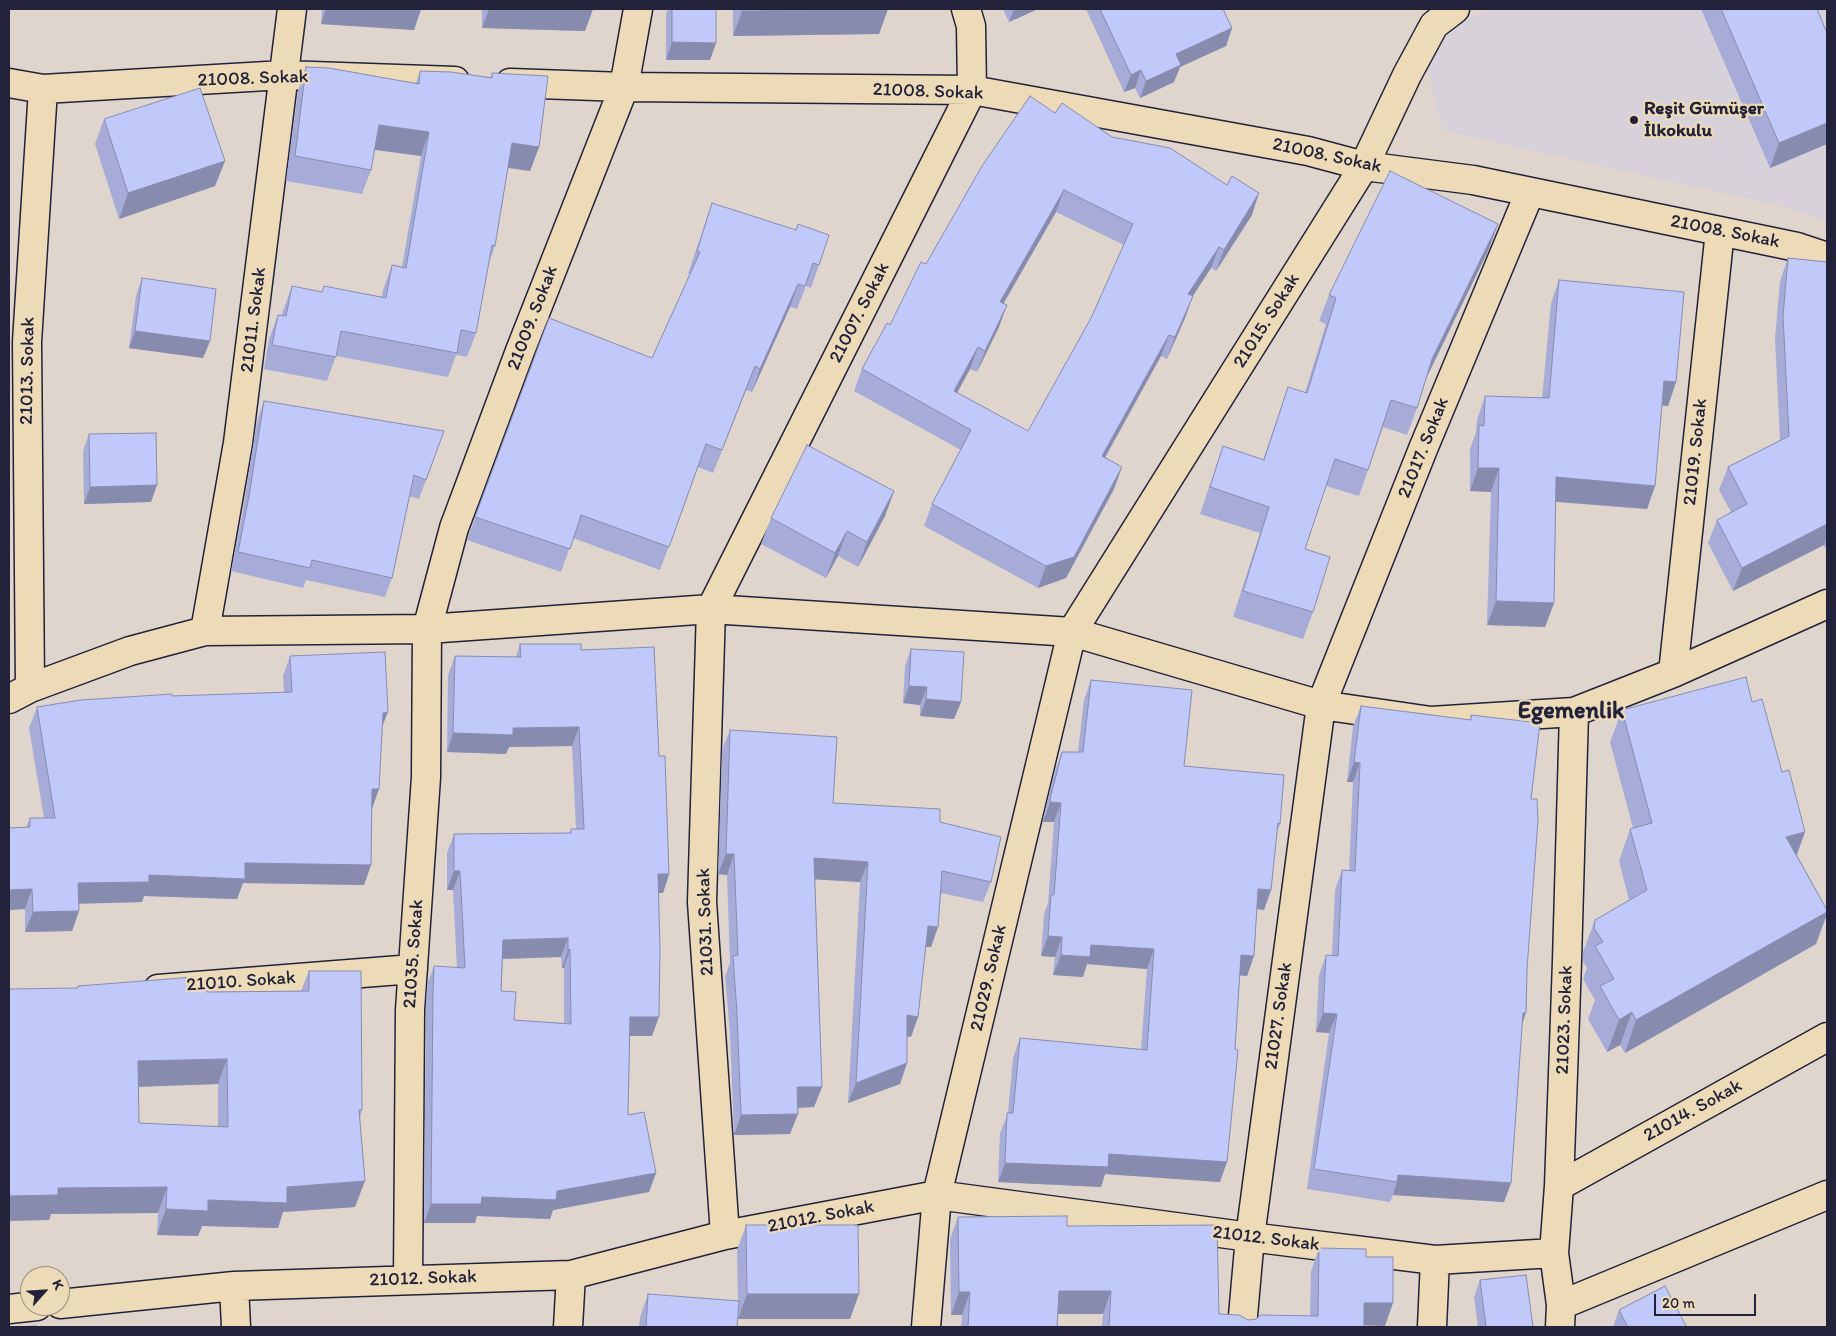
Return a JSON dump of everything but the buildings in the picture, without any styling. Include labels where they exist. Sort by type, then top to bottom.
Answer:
[{"type":"street","name":"21011. Sokak","points":[[205,631],[238,443],[292,9]]},
{"type":"street","name":"21009. Sokak","points":[[427,629],[454,528],[520,351],[624,87],[638,9]]},
{"type":"street","name":"21007. Sokak","points":[[711,609],[972,90],[972,26],[966,9]]},
{"type":"street","name":"21015. Sokak","points":[[1072,632],[1364,166],[1407,75],[1434,25],[1455,9]]},
{"type":"street","name":"21008. Sokak","points":[[43,89],[284,75],[624,87],[972,90],[1308,151],[1364,166],[1473,180],[1797,247],[1827,256]]},
{"type":"street","points":[[9,83],[43,89]]},
{"type":"street","name":"21013. Sokak","points":[[19,693],[26,342],[43,89]]},
{"type":"street","name":"21017. Sokak","points":[[1321,705],[1423,449],[1530,192]]},
{"type":"street","name":"21019. Sokak","points":[[1673,673],[1720,231]]},
{"type":"street","points":[[19,693],[130,651],[205,631],[427,629],[711,609],[1072,632],[1321,705],[1431,721],[1574,712],[1673,673],[1827,604]]},
{"type":"street","name":"21031. Sokak","points":[[711,609],[702,902],[725,1235]]},
{"type":"street","name":"21035. Sokak","points":[[408,1280],[410,1010],[426,777],[427,629]]},
{"type":"street","name":"21029. Sokak","points":[[926,1327],[937,1195],[1072,632]]},
{"type":"street","name":"21027. Sokak","points":[[1242,1327],[1250,1237],[1321,705]]},
{"type":"street","name":"21023. Sokak","points":[[1561,1316],[1554,1253],[1559,1186],[1574,712]]},
{"type":"street","name":"21010. Sokak","points":[[137,990],[413,969]]},
{"type":"street","name":"21014. Sokak","points":[[1559,1186],[1827,1037]]},
{"type":"street","name":"21012. Sokak","points":[[70,1303],[234,1286],[571,1275],[725,1235],[937,1195],[1435,1260],[1554,1253]]},
{"type":"street","points":[[1561,1316],[1827,1196]]},
{"type":"street","points":[[1432,1327],[1435,1260]]},
{"type":"street","points":[[568,1327],[571,1275]]},
{"type":"street","points":[[234,1286],[236,1327]]},
{"type":"shaded area","name":"Reşit Gümüşer İlkokulu","points":[[1491,9],[1823,9],[1827,19],[1827,221],[1776,205],[1444,131],[1436,110],[1426,56],[1452,26]]},
{"type":"place","name":"Reşit Gümüşer İlkokulu","points":[[1634,120]]},
{"type":"district","name":"Egemenlik","points":[[1571,712]]}]
